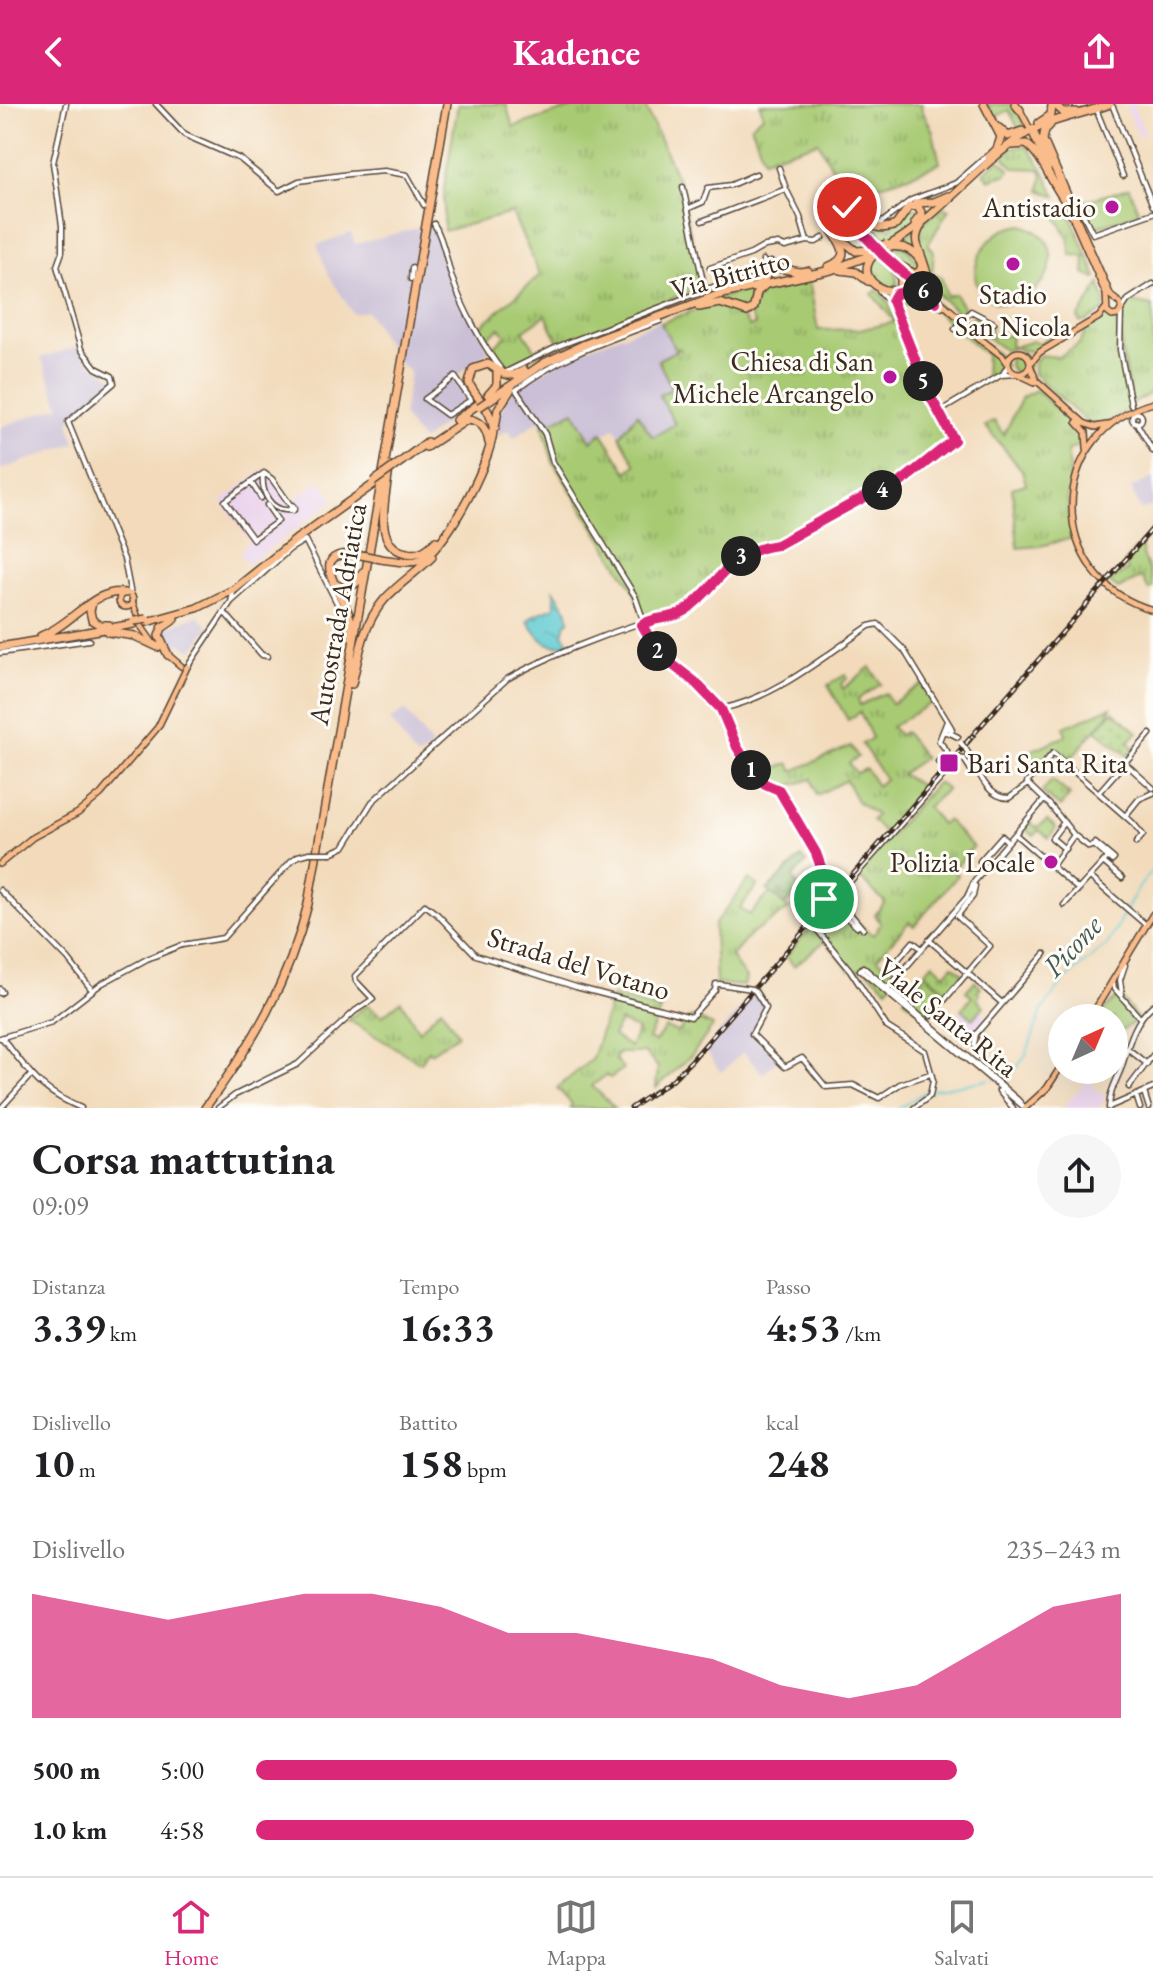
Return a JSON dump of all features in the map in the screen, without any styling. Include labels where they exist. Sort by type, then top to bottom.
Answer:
[{"type":"highway","name":"Autostrada Adriatica","points":[[207,1108],[245,1060],[283,991],[300,947],[319,871],[448,104]]},
{"type":"highway","name":"Autostrada Adriatica","points":[[207,1108],[254,1038],[276,997],[295,950],[315,872],[448,104]]},
{"type":"highway","points":[[985,104],[1005,134],[1014,136],[1050,116],[1053,104],[1063,112],[1078,114]]},
{"type":"highway","points":[[975,172],[1001,141],[985,104]]},
{"type":"highway","name":"Via Bitritto","points":[[477,405],[576,347],[707,295],[838,268],[881,249],[933,214],[1004,150],[1037,128],[1099,107],[1111,106]]},
{"type":"highway","points":[[1070,205],[1043,137],[1050,125],[1078,114]]},
{"type":"highway","name":"Via Bitritto","points":[[487,399],[558,352],[739,285],[820,270],[881,249],[1032,128],[1078,114]]},
{"type":"highway","points":[[1004,150],[1018,143],[1031,146],[1053,186],[1070,205]]},
{"type":"highway","points":[[897,266],[915,274],[922,265],[912,251],[902,247],[852,249],[832,228],[830,217],[842,206],[849,192],[857,191],[863,197],[869,219],[885,226],[897,221],[911,203],[934,202],[949,192]]},
{"type":"highway","points":[[779,268],[799,272],[820,270],[837,263],[842,244],[827,221],[854,193],[859,194],[865,216],[873,225],[882,228],[898,223],[911,205],[919,206],[922,214],[919,219],[868,262],[867,275],[875,284],[891,292],[898,290],[901,284],[897,266]]},
{"type":"highway","points":[[933,214],[919,228],[915,241],[924,261],[928,284],[938,301]]},
{"type":"highway","points":[[739,285],[764,279],[765,266]]},
{"type":"highway","points":[[803,277],[850,270],[879,290]]},
{"type":"highway","points":[[660,321],[713,303],[747,312],[754,307],[762,287],[777,281]]},
{"type":"highway","points":[[707,295],[744,289],[752,292],[756,300]]},
{"type":"highway","points":[[486,461],[493,437],[491,417],[469,380],[473,369],[482,364],[505,376],[513,376],[558,352]]},
{"type":"highway","points":[[343,711],[351,622],[329,576],[329,567],[337,557],[346,554],[405,562],[424,558],[437,546],[486,461],[493,445],[498,409],[505,396],[516,383],[544,363]]},
{"type":"highway","points":[[487,399],[497,385],[500,371]]},
{"type":"highway","points":[[426,447],[477,405]]},
{"type":"highway","points":[[169,655],[159,641],[162,628],[243,584],[298,538],[477,405]]},
{"type":"highway","points":[[403,462],[462,422],[473,420],[483,426],[487,433],[486,461]]},
{"type":"highway","points":[[389,462],[384,522],[388,538],[399,550],[410,554],[426,550],[455,518]]},
{"type":"highway","points":[[147,620],[183,611],[225,592],[296,536],[374,483]]},
{"type":"highway","points":[[351,687],[363,637],[375,612],[436,552],[453,528],[455,518]]},
{"type":"highway","points":[[329,576],[343,588],[349,588],[359,581],[375,523]]},
{"type":"highway","points":[[29,640],[60,628],[93,601],[112,591],[129,596]]},
{"type":"highway","points":[[103,595],[114,595],[119,601]]},
{"type":"highway","points":[[93,601],[90,611],[92,620],[100,625],[116,625]]},
{"type":"highway","points":[[0,648],[197,608]]},
{"type":"highway","points":[[87,636],[135,620]]},
{"type":"highway","points":[[29,640],[119,633],[158,647]]},
{"type":"main road","points":[[1017,374],[1024,373],[1040,352],[1099,317],[1121,310],[1108,293],[1070,205],[1019,106]]},
{"type":"main road","points":[[842,206],[897,266],[1000,354],[1017,374],[1033,381],[1083,427],[1088,442],[1075,479],[1071,512],[1082,555],[1097,577],[1122,597],[1153,609]]},
{"type":"main road","points":[[879,290],[896,294],[914,291],[938,301]]},
{"type":"main road","points":[[1099,317],[1106,306],[1108,293]]},
{"type":"main road","points":[[893,307],[896,294]]},
{"type":"main road","points":[[1106,306],[1115,300]]},
{"type":"main road","points":[[1106,306],[1111,315]]},
{"type":"main road","points":[[969,328],[998,349],[1013,353],[1040,352]]},
{"type":"main road","points":[[1022,352],[1028,357],[1036,380],[1086,425],[1103,427],[1153,405]]},
{"type":"main road","points":[[1008,365],[1013,353]]},
{"type":"main road","points":[[1097,577],[1078,536],[1074,500],[1085,461],[1106,432],[1134,411]]},
{"type":"main road","points":[[1084,457],[1101,434],[1118,419]]},
{"type":"main road","points":[[1082,555],[1117,591],[1153,609]]},
{"type":"main road","points":[[0,864],[33,837],[78,813],[102,793],[158,727],[183,677],[185,665],[158,647],[135,620],[129,596],[119,601]]},
{"type":"main road","points":[[1100,1004],[1153,914]]},
{"type":"main road","points":[[1029,1106],[1050,1084]]},
{"type":"street","points":[[66,104],[53,163],[62,226],[62,252],[57,266],[83,352],[96,368],[112,376],[114,383],[68,422],[124,559],[129,596]]},
{"type":"street","points":[[156,104],[185,135],[240,159],[279,191],[299,181],[384,171],[405,175],[424,205]]},
{"type":"street","points":[[1111,106],[1153,206]]},
{"type":"street","points":[[1099,107],[1123,176]]},
{"type":"street","points":[[867,198],[877,222],[881,223],[911,200],[949,192],[996,148],[994,139]]},
{"type":"street","points":[[779,168],[807,241]]},
{"type":"street","points":[[687,209],[703,202],[708,188],[731,185],[756,174]]},
{"type":"street","points":[[683,187],[707,295]]},
{"type":"street","points":[[702,221],[786,189]]},
{"type":"street","points":[[1070,205],[1079,206],[1093,234],[1153,213]]},
{"type":"street","points":[[434,224],[440,232],[455,285],[500,371],[559,346],[707,295],[765,266],[779,268]]},
{"type":"street","points":[[710,268],[768,245],[785,247],[823,238]]},
{"type":"street","points":[[411,279],[412,268]]},
{"type":"street","points":[[1119,332],[1121,310],[1128,300],[1153,284]]},
{"type":"street","points":[[81,1108],[58,1098],[31,1075],[1,1038],[52,1022],[92,990],[147,959],[182,945],[223,938],[291,861],[309,853],[331,853],[344,847],[372,802],[507,679],[528,667],[644,622],[680,614],[707,591],[738,557],[777,545],[872,493],[896,486],[954,440],[937,413],[893,307],[879,290]]},
{"type":"street","points":[[1115,300],[1128,300]]},
{"type":"street","points":[[955,329],[971,311],[994,323]]},
{"type":"street","points":[[1111,315],[1119,332],[1134,411],[1142,416],[1138,423],[1153,451]]},
{"type":"street","points":[[660,321],[570,355],[539,372],[516,390],[545,434],[559,473],[629,586],[644,622],[642,625],[660,655],[695,682],[721,709],[742,756],[761,780],[779,790],[814,849],[838,910],[857,927]]},
{"type":"street","points":[[937,413],[1001,375],[1008,365]]},
{"type":"street","points":[[1001,375],[1017,374]]},
{"type":"street","points":[[455,377],[470,402],[447,415],[425,399],[455,377]]},
{"type":"street","points":[[264,473],[225,501],[253,539],[291,509]]},
{"type":"street","points":[[264,473],[272,479],[291,509]]},
{"type":"street","points":[[264,473],[263,487],[271,503],[284,511],[291,509]]},
{"type":"street","points":[[251,482],[261,498]]},
{"type":"street","points":[[267,505],[278,521]]},
{"type":"street","points":[[185,665],[231,602],[290,549],[305,540],[343,615],[348,633]]},
{"type":"street","points":[[231,602],[233,593]]},
{"type":"street","points":[[224,612],[262,655],[267,656]]},
{"type":"street","points":[[721,709],[742,703],[801,672],[869,626],[878,624],[904,650],[978,774],[1002,798],[1011,797],[1028,783],[1053,753],[1126,815],[1143,835],[1136,843]]},
{"type":"street","points":[[245,636],[252,630]]},
{"type":"street","points":[[0,648],[87,636]]},
{"type":"street","points":[[938,762],[947,751],[939,744],[940,736],[949,730]]},
{"type":"street","points":[[1099,792],[1150,734]]},
{"type":"street","points":[[863,929],[842,904],[840,893],[959,758],[964,759],[973,773],[978,774]]},
{"type":"street","points":[[1125,763],[1153,790],[1139,799],[1126,815]]},
{"type":"street","points":[[1028,783],[1074,835],[1089,847],[1095,843],[1114,859],[1105,860]]},
{"type":"street","points":[[886,990],[967,897],[973,884],[1044,800]]},
{"type":"street","points":[[1064,822],[1052,838],[1065,849]]},
{"type":"street","points":[[1015,834],[1079,890]]},
{"type":"street","points":[[1052,866],[1074,835]]},
{"type":"street","points":[[986,868],[979,863],[982,859],[1002,836],[1008,842]]},
{"type":"street","points":[[1064,905],[1105,860]]},
{"type":"street","points":[[1105,860],[1122,878]]},
{"type":"street","points":[[806,922],[824,901],[821,867]]},
{"type":"street","points":[[1090,877],[1145,925]]},
{"type":"street","points":[[931,1016],[990,946],[957,916],[974,892],[973,884]]},
{"type":"street","points":[[0,890],[68,959],[92,990]]},
{"type":"street","name":"Strada del Votano","points":[[218,1108],[235,1095],[298,1064],[355,1011],[373,999],[355,976],[425,905],[476,955],[589,991],[691,1017],[718,984],[753,990],[766,1008],[752,1034],[783,1065],[788,1067],[801,1057],[826,1087],[853,1085],[870,1095],[881,1097],[900,1084],[930,1074]]},
{"type":"street","points":[[819,932],[850,970],[887,1027],[925,1051],[933,1080],[930,1096],[914,1108]]},
{"type":"street","points":[[929,940],[1002,1003]]},
{"type":"street","points":[[898,976],[890,969],[913,942],[922,949]]},
{"type":"street","points":[[986,1066],[974,1045],[976,1034],[1045,954]]},
{"type":"street","name":"Viale Santa Rita","points":[[886,990],[863,967],[860,970],[1008,1094],[1016,1105]]},
{"type":"street","points":[[1114,984],[1140,1018]]},
{"type":"street","points":[[1134,1009],[1152,1007]]},
{"type":"street","points":[[1128,1046],[1140,1018],[1152,1007]]},
{"type":"street","points":[[1128,1049],[1153,1071]]},
{"type":"street","points":[[1129,1087],[1153,1055]]},
{"type":"street","points":[[1,1108],[31,1075]]},
{"type":"street","points":[[1109,1108],[1113,1084]]},
{"type":"street","points":[[1109,1108],[1153,1089]]},
{"type":"street","points":[[999,1091],[1016,1105],[1029,1106]]},
{"type":"street","points":[[1144,1092],[1149,1108]]},
{"type":"street","points":[[1136,1095],[1140,1108]]},
{"type":"street","points":[[1121,1102],[1125,1108]]},
{"type":"street","points":[[1016,1105],[1029,1106]]},
{"type":"shaded area","points":[[1125,104],[1133,105],[1145,134],[1139,137]]},
{"type":"shaded area","points":[[434,224],[455,285],[489,351],[455,377],[474,401],[422,441],[403,417],[410,372],[396,360],[367,311],[353,314],[328,274],[317,245],[351,233],[355,244]]},
{"type":"shaded area","points":[[660,321],[676,350],[658,361],[672,390],[660,395],[675,424],[653,438],[637,414],[620,436],[615,427],[592,441],[573,411],[543,426],[539,420],[514,438],[508,430],[498,436],[498,418],[511,391],[572,354]]},
{"type":"shaded area","points":[[79,346],[91,363],[112,377],[113,385],[69,421],[75,443],[0,470],[0,429],[60,406],[41,358]]},
{"type":"shaded area","points":[[265,469],[292,502],[320,480],[334,500],[249,564],[239,552],[250,541],[221,501]]},
{"type":"shaded area","points":[[1153,478],[1153,505],[1141,511],[1131,488]]},
{"type":"shaded area","points":[[198,615],[209,627],[192,651],[180,642],[175,650],[162,641],[163,629]]},
{"type":"shaded area","points":[[405,710],[432,746],[419,757],[415,756],[390,720]]},
{"type":"shaded area","points":[[754,992],[759,993],[764,1006],[754,1037],[778,1060],[763,1074],[743,1052],[721,1073],[705,1049]]},
{"type":"shaded area","points":[[962,1009],[973,1019],[981,1010],[988,1017],[967,1041],[964,1038],[971,1031],[969,1028],[961,1034],[957,1029],[965,1022],[958,1014]]},
{"type":"shaded area","points":[[1085,1084],[1092,1084],[1106,1096],[1099,1108],[1063,1108]]},
{"type":"green space","points":[[458,104],[506,104],[513,127],[584,104],[644,104],[679,182],[702,287],[559,344],[546,315],[523,331],[538,353],[504,369],[490,349],[506,336],[500,328],[485,339],[480,327],[540,275],[512,213],[444,231],[444,188]]},
{"type":"green space","points":[[760,104],[922,104],[940,163],[887,183],[859,186],[847,183],[838,176],[818,142],[764,159],[751,125],[763,116]]},
{"type":"green space","points":[[987,104],[1013,104],[1026,128],[1014,135],[1005,133]],"holes":[[[1009,110],[1019,130],[1014,133],[1004,130],[997,116]]]},
{"type":"green space","points":[[1027,146],[1044,170],[1056,196],[1040,190],[1043,175],[1040,169],[1015,168],[1004,157],[1012,147]]},
{"type":"green space","points":[[999,159],[1010,170],[989,180],[984,172]]},
{"type":"green space","name":"Antistadio","points":[[1129,188],[1139,213],[1094,228],[1085,201]]},
{"type":"green space","points":[[858,195],[867,221],[891,228],[909,208],[920,208],[917,220],[879,244],[849,206],[848,198]]},
{"type":"green space","points":[[944,207],[949,209],[928,245],[934,251],[932,274],[941,277],[947,296],[955,294],[965,310],[961,315],[938,295],[916,252],[894,245]]},
{"type":"green space","points":[[1067,207],[1096,278],[1084,274],[1085,256],[1071,255],[1068,237],[1057,218]]},
{"type":"green space","name":"Stadio San Nicola","points":[[1023,225],[1042,236],[1051,251],[1050,266],[1042,282],[1030,294],[1015,302],[999,303],[985,296],[979,288],[975,270],[977,261],[994,236]]},
{"type":"green space","points":[[891,247],[906,248],[922,267],[912,273],[886,251]]},
{"type":"green space","points":[[877,255],[893,268],[897,288],[889,290],[870,278],[870,261]]},
{"type":"green space","points":[[809,280],[818,330],[863,329],[895,322],[872,294],[877,290],[887,300],[930,402],[950,435],[949,442],[895,484],[869,493],[782,543],[739,554],[704,592],[676,614],[644,620],[633,589],[553,462],[543,426],[574,411],[591,441],[602,433],[627,472],[636,465],[620,436],[637,414],[653,437],[675,424],[659,395],[672,389],[658,360],[681,348],[675,349],[661,323],[697,309],[720,306],[740,316],[749,327],[755,325],[749,313],[765,287]]},
{"type":"green space","points":[[1100,284],[1105,301],[1103,311],[1080,322],[1078,318]]},
{"type":"green space","points":[[749,290],[756,300],[748,310],[705,302]]},
{"type":"green space","points":[[906,292],[928,297],[955,320],[952,325],[923,300],[895,307],[895,296]]},
{"type":"green space","points":[[1131,302],[1153,306],[1153,391],[1133,404],[1121,336],[1125,310]]},
{"type":"green space","points":[[973,316],[991,325],[990,335],[1011,336],[1010,345],[1015,348],[1004,350],[968,322]]},
{"type":"green space","points":[[1106,316],[1116,321],[1130,408],[1110,421],[1094,424],[1088,423],[1034,374],[1034,363],[1040,355],[1058,357],[1079,344],[1088,326]]},
{"type":"green space","points":[[963,328],[1000,356],[1005,366],[1001,374],[985,382],[986,355],[960,332]]},
{"type":"green space","points":[[1050,336],[1052,342],[1035,352],[1018,349],[1017,346],[1033,341],[1039,343]]},
{"type":"green space","points":[[1019,353],[1026,356],[1029,363],[1026,370],[1019,373],[1012,370],[1009,363],[1012,356]]},
{"type":"green space","points":[[1036,390],[1081,432],[1084,443],[1067,451],[1071,474],[1067,498],[1073,538],[1018,548],[1012,488],[1026,484],[1022,470],[985,426],[994,421],[1004,435],[1022,397]]},
{"type":"green space","points":[[1141,543],[1153,588],[1149,590],[1142,577],[1118,589],[1109,582],[1128,570],[1125,562]]},
{"type":"green space","points":[[870,667],[881,684],[858,699],[860,705],[885,693],[891,704],[922,684],[933,702],[891,727],[899,735],[905,732],[924,758],[901,774],[923,787],[884,833],[872,820],[876,815],[857,801],[846,780],[817,795],[812,779],[776,787],[758,775],[789,763],[793,771],[851,746],[858,757],[849,763],[856,773],[866,769],[877,786],[885,779],[862,744],[872,738],[860,712],[848,720],[828,685],[845,675],[848,678],[841,684],[843,689]]},
{"type":"green space","points":[[1111,707],[1108,715],[1068,762],[1054,749],[1037,768],[1030,751],[1066,736],[1064,727]]},
{"type":"green space","points":[[1113,711],[1138,732],[1128,742],[1134,748],[1128,756],[1096,730]]},
{"type":"green space","points":[[1052,780],[1070,795],[1060,807],[1042,792]]},
{"type":"green space","points":[[937,782],[947,789],[927,807],[941,824],[947,820],[973,847],[953,870],[958,875],[914,926],[909,922],[877,958],[898,976],[887,988],[863,967],[850,970],[825,941],[794,966],[786,956],[839,895],[853,918],[873,935],[881,923],[875,915],[885,902],[856,874]]},
{"type":"green space","points":[[1047,820],[1056,828],[1049,838],[1039,830],[1034,836],[1023,827],[1028,821],[1037,828]]},
{"type":"green space","points":[[801,857],[807,863],[793,877],[800,890],[785,905],[767,890]]},
{"type":"green space","points":[[749,879],[758,885],[740,908],[749,915],[770,893],[789,909],[750,935],[731,957],[746,978],[744,986],[716,984],[714,925]]},
{"type":"green space","points":[[933,963],[945,974],[953,965],[963,974],[947,992],[925,972]]},
{"type":"green space","points":[[925,974],[948,993],[926,1017],[904,999]]},
{"type":"green space","points":[[975,981],[981,987],[977,991],[980,994],[977,999],[984,1006],[973,1019],[962,1009],[972,997],[966,991]]},
{"type":"green space","points":[[1119,995],[1126,1004],[1110,1004]]},
{"type":"green space","points":[[612,996],[661,1010],[648,1039],[655,1042],[665,1028],[678,1032],[691,1017],[713,1026],[692,1055],[656,1088],[658,1067],[645,1053],[619,1053],[615,1059],[623,1069],[610,1078],[606,1075],[592,1086],[615,1108],[570,1108],[572,1104],[557,1088],[592,1059]],"holes":[[[620,1021],[638,1030],[630,1047],[613,1036]]]},
{"type":"green space","points":[[401,1001],[419,1031],[441,1008],[458,1034],[431,1053],[429,1050],[421,1063],[348,1020],[367,1005],[382,1016]]},
{"type":"green space","points":[[1128,1006],[1138,1019],[1128,1026]]},
{"type":"water","points":[[554,590],[568,611],[569,622],[563,634],[570,643],[562,645],[545,642],[528,621],[534,615],[555,607]]},
{"type":"waterway","name":"Picone","points":[[994,1079],[1016,1069],[1026,1055],[1042,1010],[1066,979],[1108,944],[1137,890],[1153,869]]},
{"type":"waterway","name":"Picone","points":[[899,1108],[926,1091],[988,1080]]},
{"type":"railway","points":[[966,743],[1153,528]]},
{"type":"railway","points":[[631,1108],[672,1080],[692,1060],[973,736]]},
{"type":"place","name":"Antistadio","points":[[1112,207]]},
{"type":"place","name":"Stadio San Nicola","points":[[1013,264]]},
{"type":"place","name":"Chiesa di San Michele Arcangelo","points":[[890,377]]},
{"type":"place","name":"Bari Santa Rita","points":[[949,763]]},
{"type":"place","name":"Polizia Locale","points":[[1051,862]]},
{"type":"route","points":[[824,899],[821,867],[792,809],[779,790],[765,784],[752,771],[737,747],[721,709],[695,682],[660,655],[642,625],[649,620],[680,614],[707,591],[738,557],[777,545],[872,493],[896,486],[954,440],[937,413],[892,301],[896,294],[910,291],[921,293],[936,302],[872,244],[842,211],[847,207]]}]
